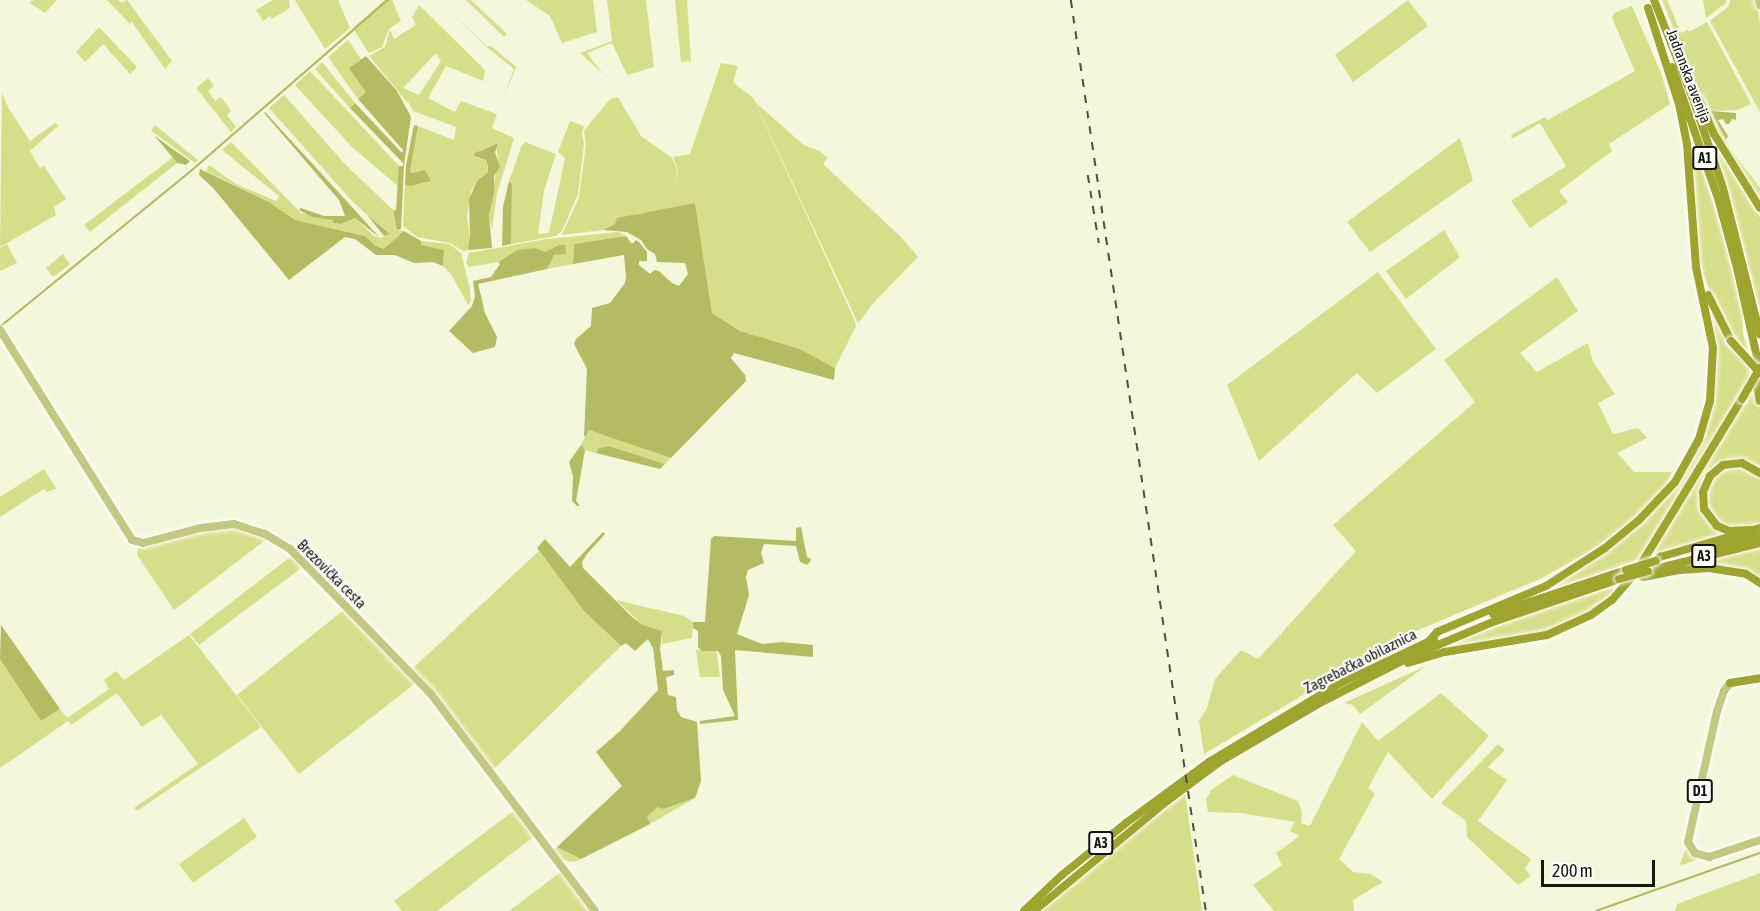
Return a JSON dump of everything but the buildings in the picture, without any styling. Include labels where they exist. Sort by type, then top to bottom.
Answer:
[{"type":"highway","name":"Jadranska avenija","points":[[1654,0],[1710,148],[1741,250],[1760,371]]},
{"type":"highway","points":[[1659,0],[1714,134],[1760,208]]},
{"type":"highway","name":"Jadranska avenija","points":[[1646,4],[1685,100],[1715,188],[1751,312],[1760,334]]},
{"type":"highway","points":[[1429,641],[1437,632],[1531,593],[1576,568],[1622,535],[1675,482],[1698,439],[1712,389],[1713,348],[1696,257],[1687,144],[1679,104],[1646,4]]},
{"type":"highway","points":[[1366,678],[1377,678],[1415,660],[1445,652],[1547,635],[1591,615],[1612,600],[1635,574],[1760,371],[1731,341],[1715,313],[1696,257]]},
{"type":"highway","points":[[1751,312],[1760,321]]},
{"type":"highway","points":[[1751,312],[1748,332],[1760,401]]},
{"type":"highway","points":[[1758,532],[1729,531],[1717,526],[1704,509],[1703,492],[1710,476],[1723,465],[1742,463],[1760,473]]},
{"type":"highway","name":"Zagrebačka obilaznica","points":[[1024,911],[1062,875],[1126,823],[1209,762],[1339,684],[1429,641],[1516,606],[1626,570],[1758,532]]},
{"type":"highway","name":"Zagrebačka obilaznica","points":[[1034,911],[1131,827],[1221,761],[1366,678],[1493,622],[1603,584],[1760,543]]},
{"type":"highway","points":[[1646,574],[1709,568],[1746,574],[1760,583]]},
{"type":"highway","points":[[1730,683],[1760,678]]},
{"type":"main road","points":[[1759,0],[1760,5]]},
{"type":"main road","name":"Brezovička cesta","points":[[0,330],[132,540],[143,543],[207,526],[234,524],[265,534],[290,549],[431,694],[595,911]]},
{"type":"main road","name":"D1","points":[[1730,683],[1724,691],[1718,711],[1688,842],[1695,853],[1709,857],[1760,840]]},
{"type":"green space","points":[[33,0],[57,0],[45,13],[30,3]]},
{"type":"green space","points":[[107,0],[118,0],[122,3],[127,0],[172,61],[165,69],[132,22],[130,24]]},
{"type":"green space","points":[[273,0],[289,0],[290,8],[272,19],[270,16],[263,21],[256,10]]},
{"type":"green space","points":[[295,0],[338,0],[350,28],[325,49]]},
{"type":"green space","points":[[385,0],[392,0],[401,21],[389,29],[382,47],[369,53],[353,28]]},
{"type":"green space","points":[[437,0],[487,46],[491,46],[516,67],[502,101],[514,69],[489,49]]},
{"type":"green space","points":[[466,0],[471,0],[507,34],[504,37]]},
{"type":"green space","points":[[526,0],[593,0],[597,32],[562,43],[550,16]]},
{"type":"green space","points":[[607,0],[646,0],[654,67],[627,75],[612,43],[587,53],[603,74],[580,53],[612,41]]},
{"type":"green space","points":[[675,0],[687,0],[691,61],[681,62]]},
{"type":"green space","points":[[1408,0],[1428,26],[1353,82],[1335,55]]},
{"type":"green space","points":[[1662,0],[1667,0],[1681,33],[1688,30],[1689,32],[1707,22],[1751,104],[1737,110],[1712,111],[1729,147],[1760,188],[1760,198],[1731,158],[1708,115]]},
{"type":"green space","points":[[1703,0],[1726,0],[1727,2],[1706,18]]},
{"type":"green space","points":[[1730,0],[1757,0],[1760,23],[1760,112],[1710,21],[1729,6]]},
{"type":"green space","points":[[419,5],[485,70],[483,81],[446,66],[428,98],[455,112],[461,101],[497,114],[492,128],[514,138],[497,193],[492,230],[489,215],[498,159],[496,144],[480,150],[477,158],[486,160],[488,172],[477,181],[471,191],[467,215],[470,239],[468,250],[463,251],[450,243],[417,237],[403,226],[405,184],[426,183],[418,171],[411,173],[409,170],[418,126],[454,140],[456,127],[413,111],[408,101],[369,56],[385,47],[390,30],[394,39],[416,25],[412,17]],"holes":[[[436,53],[441,61],[419,95],[403,88]]]},
{"type":"green space","points":[[1632,6],[1662,75],[1670,104],[1609,144],[1612,151],[1559,191],[1568,202],[1530,228],[1511,201],[1566,166],[1540,123],[1512,139],[1511,135],[1545,117],[1548,120],[1635,71],[1612,18],[1614,13]]},
{"type":"green space","points":[[99,27],[137,67],[130,74],[103,44],[85,62],[76,52]]},
{"type":"green space","points":[[348,40],[361,59],[350,68],[366,92],[358,99],[328,57]]},
{"type":"green space","points":[[366,56],[397,91],[411,117],[404,165],[401,229],[397,230],[393,210],[396,210],[399,166],[403,166],[403,163],[350,108],[355,103],[402,153],[403,150],[358,99],[366,92],[349,68]]},
{"type":"green space","points":[[322,62],[355,103],[350,108],[315,69]]},
{"type":"green space","points":[[721,63],[738,66],[733,82],[753,98],[855,321],[856,326],[835,368],[800,349],[740,331],[712,313],[695,203],[664,211],[638,213],[603,230],[562,235],[579,197],[586,144],[584,131],[610,99],[618,97],[641,136],[672,158],[677,169],[676,183],[678,169],[673,157],[690,154]]},
{"type":"green space","points":[[310,71],[399,166],[399,187],[352,147],[295,85]]},
{"type":"green space","points":[[208,78],[214,86],[208,91],[215,101],[221,97],[231,111],[227,115],[236,127],[231,132],[196,88]]},
{"type":"green space","points":[[2,93],[8,107],[30,141],[55,123],[58,126],[30,151],[40,168],[44,166],[66,199],[54,207],[56,215],[0,247]]},
{"type":"green space","points":[[284,95],[344,163],[393,210],[397,230],[404,231],[385,249],[376,246],[365,236],[295,220],[269,202],[206,171],[209,165],[236,184],[276,201],[279,196],[222,150],[231,142],[301,213],[341,224],[355,218],[374,236],[380,238],[390,234],[353,202],[269,108]]},
{"type":"green space","points":[[755,102],[805,146],[820,151],[828,158],[823,164],[902,238],[918,257],[876,300],[858,323]]},
{"type":"green space","points":[[1711,111],[1736,113],[1736,120],[1732,119],[1729,124],[1726,124],[1723,119],[1718,120],[1728,136],[1726,140]]},
{"type":"green space","points":[[265,112],[380,238],[355,218],[341,224],[333,223],[333,220],[312,217],[299,210],[301,208],[324,216],[345,216],[339,200]]},
{"type":"green space","points":[[570,121],[584,126],[582,133],[584,144],[578,194],[562,231],[556,236],[511,244],[512,184],[509,181],[521,147],[525,142],[556,154],[544,191],[538,234],[549,233],[565,158],[558,152]]},
{"type":"green space","points":[[155,125],[198,160],[195,163],[153,132],[151,130]]},
{"type":"green space","points":[[414,125],[418,126],[410,170],[411,173],[425,170],[431,181],[410,186],[405,184],[406,165]]},
{"type":"green space","points":[[1688,127],[1722,231],[1743,315],[1743,333],[1750,358],[1733,337],[1714,306],[1704,276],[1698,252],[1695,180]]},
{"type":"green space","points":[[154,135],[190,161],[186,165],[177,163]]},
{"type":"green space","points":[[1460,138],[1473,180],[1370,252],[1347,222]]},
{"type":"green space","points":[[1713,143],[1760,217],[1760,311],[1731,199]]},
{"type":"green space","points":[[498,144],[495,152],[500,167],[494,176],[494,193],[489,215],[492,248],[468,250],[469,199],[477,181],[488,172],[486,160],[474,156],[475,153]]},
{"type":"green space","points":[[172,158],[177,163],[90,232],[84,225]]},
{"type":"green space","points":[[200,169],[269,202],[295,220],[365,236],[376,246],[384,249],[404,231],[421,241],[421,245],[444,250],[443,266],[433,262],[414,263],[395,255],[376,255],[355,239],[345,237],[289,280],[214,189],[199,175]]},
{"type":"green space","points":[[509,181],[512,184],[511,244],[502,246],[503,207]]},
{"type":"green space","points":[[695,203],[712,313],[740,331],[800,349],[835,368],[834,380],[734,353],[731,358],[745,375],[746,381],[671,458],[589,430],[584,436],[587,369],[574,344],[576,339],[591,326],[592,308],[610,303],[625,283],[626,277],[624,255],[573,264],[574,244],[626,236],[632,244],[636,240],[647,252],[647,261],[639,261],[639,265],[650,274],[654,270],[659,271],[679,286],[688,274],[685,263],[657,262],[655,254],[647,249],[641,240],[627,232],[603,230],[615,224],[617,218]]},
{"type":"green space","points":[[366,214],[390,234],[384,236]]},
{"type":"green space","points":[[1444,230],[1460,257],[1406,299],[1386,271]]},
{"type":"green space","points":[[618,232],[626,236],[574,244],[573,264],[547,269],[550,258],[558,254],[559,245],[545,252],[514,255],[498,262],[469,267],[466,262],[469,253],[547,239]]},
{"type":"green space","points":[[421,241],[449,244],[461,253],[470,289],[471,301],[468,305],[451,274],[443,266],[444,257],[421,245]]},
{"type":"green space","points":[[7,244],[17,263],[0,271],[0,248]]},
{"type":"green space","points":[[559,245],[565,245],[566,254],[554,255],[547,269],[478,284],[485,313],[497,337],[495,347],[473,353],[449,331],[472,306],[475,296],[473,281],[491,277],[500,264],[498,262],[518,250],[535,248],[545,252]]},
{"type":"green space","points":[[63,254],[70,264],[53,277],[46,268]]},
{"type":"green space","points":[[1378,272],[1436,349],[1377,393],[1357,373],[1259,461],[1227,385]]},
{"type":"green space","points":[[1557,277],[1578,311],[1520,353],[1537,372],[1588,343],[1593,362],[1615,394],[1598,403],[1613,434],[1638,428],[1647,438],[1617,453],[1634,472],[1672,472],[1666,486],[1642,513],[1592,550],[1540,579],[1399,638],[1204,754],[1199,721],[1207,708],[1215,679],[1241,650],[1258,659],[1356,551],[1333,525],[1475,402],[1444,360]]},
{"type":"green space","points":[[1708,306],[1728,342],[1753,373],[1644,558],[1529,597],[1545,588],[1662,500],[1710,410]]},
{"type":"green space","points":[[1756,384],[1760,409],[1760,471],[1753,466],[1716,467],[1701,507],[1729,533],[1650,556]]},
{"type":"green space","points":[[588,430],[671,458],[665,464],[609,446],[599,448],[596,453],[585,450],[581,445]]},
{"type":"green space","points":[[581,445],[585,450],[576,501],[580,506],[577,506],[572,501],[573,476],[569,462]]},
{"type":"green space","points":[[609,446],[665,464],[660,469],[596,453],[599,448]]},
{"type":"green space","points":[[1737,465],[1760,476],[1760,526],[1740,529],[1720,525],[1707,511],[1705,491],[1720,469]]},
{"type":"green space","points":[[44,469],[57,489],[46,492],[44,489],[0,517],[0,497]]},
{"type":"green space","points":[[235,527],[268,538],[174,610],[137,555],[138,548],[206,529]]},
{"type":"green space","points":[[801,527],[810,562],[807,565],[800,562],[796,546],[764,544],[761,553],[764,563],[748,570],[746,577],[749,595],[737,634],[762,644],[782,642],[813,645],[813,657],[735,650],[738,720],[700,724],[700,721],[735,716],[723,690],[721,656],[718,651],[702,651],[698,647],[698,631],[693,628],[693,622],[705,622],[711,539],[714,536],[796,541],[796,528]]},
{"type":"green space","points":[[603,532],[605,534],[582,562],[583,568],[632,617],[643,625],[662,631],[660,649],[663,671],[674,670],[674,675],[666,677],[668,695],[676,697],[677,710],[681,717],[697,722],[701,781],[695,798],[663,809],[658,807],[647,816],[650,824],[581,859],[557,847],[622,786],[596,752],[620,731],[658,690],[653,648],[648,639],[635,651],[626,643],[621,646],[584,611],[537,548],[545,539],[570,567]]},
{"type":"green space","points":[[1760,548],[1760,580],[1756,577],[1675,568]]},
{"type":"green space","points":[[539,551],[584,611],[621,646],[494,769],[554,849],[557,847],[581,859],[574,862],[561,860],[444,707],[384,641],[412,669]]},
{"type":"green space","points":[[293,555],[304,566],[199,645],[190,634]]},
{"type":"green space","points":[[1622,585],[1589,613],[1556,629],[1435,651],[1532,612]]},
{"type":"green space","points":[[616,600],[684,616],[693,622],[692,638],[662,644],[662,631],[643,625]]},
{"type":"green space","points":[[345,609],[417,682],[299,774],[237,695]]},
{"type":"green space","points":[[1,625],[60,709],[41,721],[0,659]]},
{"type":"green space","points":[[189,635],[261,727],[137,811],[134,808],[198,764],[161,715],[142,727],[117,693],[71,725],[68,721],[0,768],[0,659],[41,721],[60,709],[67,718],[109,689],[104,680],[116,671],[124,680]]},
{"type":"green space","points":[[716,648],[720,677],[700,677],[696,650]]},
{"type":"green space","points":[[1426,666],[1360,714],[1353,705],[1344,703]]},
{"type":"green space","points":[[1441,693],[1489,736],[1432,799],[1388,752],[1368,788],[1375,794],[1339,859],[1353,872],[1370,874],[1383,882],[1353,900],[1354,911],[1274,911],[1253,885],[1282,865],[1276,853],[1300,836],[1290,831],[1295,822],[1241,813],[1208,812],[1206,800],[1211,790],[1233,775],[1298,801],[1302,812],[1301,823],[1310,826],[1362,722],[1378,741]]},
{"type":"green space","points":[[1498,744],[1505,750],[1488,767],[1507,780],[1478,821],[1531,859],[1525,869],[1531,876],[1518,885],[1467,837],[1466,821],[1441,803]]},
{"type":"green space","points":[[1185,794],[1202,911],[1042,911],[1080,875]]},
{"type":"green space","points":[[695,798],[650,824],[646,816],[658,807],[663,809]]},
{"type":"green space","points":[[516,809],[536,835],[437,911],[402,911],[394,901]]},
{"type":"green space","points":[[244,818],[257,837],[193,883],[179,864]]},
{"type":"green space","points":[[1687,846],[1698,859],[1682,865],[1680,864]]},
{"type":"green space","points":[[562,871],[592,911],[509,911]]},
{"type":"green space","points":[[1760,873],[1760,911],[1675,911],[1677,904]]},
{"type":"waterway","points":[[1,326],[191,171],[388,0]]},
{"type":"waterway","points":[[1596,911],[1760,853]]},
{"type":"railway","points":[[1071,0],[1206,911]]},
{"type":"railway","points":[[1088,175],[1099,243]]}]
